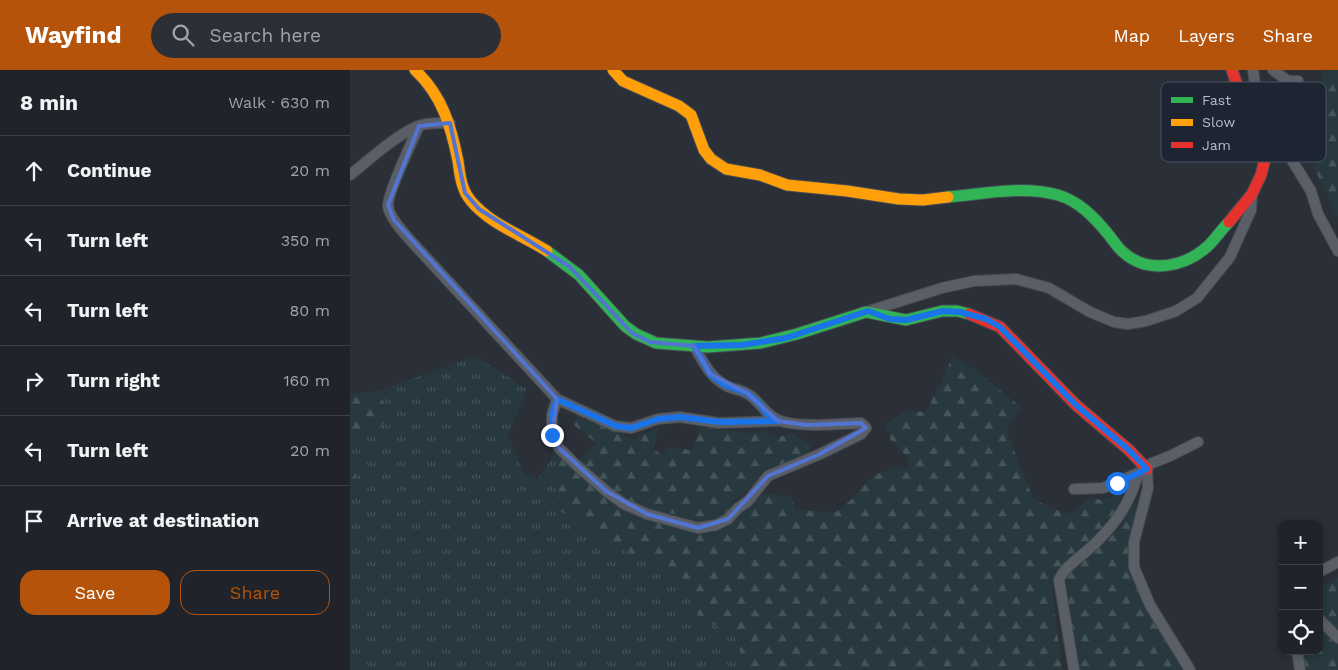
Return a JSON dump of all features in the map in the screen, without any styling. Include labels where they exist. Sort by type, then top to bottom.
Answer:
[{"type":"street","points":[[415,70],[423,76],[436,93],[450,123],[465,193],[479,209],[497,222],[540,245],[570,268],[589,286],[614,316],[632,332],[650,342],[694,346],[742,345],[786,338],[942,288],[974,281],[1016,279],[1049,288],[1090,312],[1114,322],[1128,324],[1146,320],[1176,311],[1197,298],[1230,257],[1251,210],[1252,194]]},
{"type":"street","points":[[613,70],[623,81],[679,106],[690,115],[704,150],[711,159],[726,169],[760,175],[787,185],[848,191],[899,199],[923,200],[1020,190],[1058,195],[1080,204],[1101,225],[1123,252],[1140,263],[1158,267],[1183,262],[1208,246],[1252,194],[1261,175],[1263,162]]},
{"type":"street","points":[[1232,70],[1237,82]]},
{"type":"street","points":[[1273,70],[1288,80],[1298,81]]},
{"type":"street","points":[[350,175],[401,136],[419,126],[434,123],[450,123]]},
{"type":"street","points":[[419,126],[392,189],[388,205],[394,220],[411,241],[557,399],[616,426],[631,428],[658,419],[680,417],[720,422],[778,421],[807,425],[861,423],[866,428],[861,434],[768,476],[748,501],[728,518],[716,526],[698,528],[647,514],[624,504],[574,463],[558,448],[552,435],[552,415],[557,399]]},
{"type":"street","points":[[1293,162],[1311,191],[1318,214],[1338,251]]},
{"type":"street","points":[[868,311],[890,319],[906,320],[943,311],[960,312],[986,319],[1000,327],[1076,405],[1144,469],[1148,488],[1134,542],[1134,567],[1150,605],[1190,670]]},
{"type":"street","points":[[694,346],[710,374],[725,385],[747,393],[760,404],[766,413],[778,421]]},
{"type":"street","points":[[1074,489],[1103,488],[1198,442]]},
{"type":"street","points":[[1074,670],[1059,580],[1062,571],[1096,543],[1124,512],[1144,469]]},
{"type":"street","points":[[1323,570],[1338,562]]},
{"type":"street","points":[[1323,623],[1338,638]]},
{"type":"street","points":[[1298,655],[1300,670]]},
{"type":"highlighted area","points":[[450,123],[465,193],[479,209],[570,267],[632,333],[650,342],[694,346],[710,374],[747,393],[778,421],[807,425],[861,423],[866,428],[818,455],[768,476],[728,519],[698,528],[647,514],[606,491],[559,448],[552,435],[557,399],[394,220],[388,205],[419,126]]},
{"type":"green space","points":[[1323,70],[1338,70],[1338,218],[1314,168],[1315,162],[1326,162],[1326,82],[1322,82]]},
{"type":"green space","points":[[475,356],[527,389],[508,436],[524,473],[537,480],[557,451],[561,478],[550,509],[581,518],[602,539],[687,581],[699,614],[735,638],[747,670],[350,670],[350,497],[358,491],[350,450],[350,434],[374,432],[389,417],[378,391]]},
{"type":"green space","points":[[953,356],[977,371],[1022,408],[1006,430],[1033,498],[1052,509],[1072,514],[1088,499],[1096,498],[1101,500],[1119,494],[1122,495],[1119,505],[1098,536],[1055,572],[1052,589],[1062,670],[747,670],[735,638],[699,615],[687,581],[602,539],[581,518],[550,509],[561,478],[557,451],[621,509],[641,518],[710,531],[732,524],[739,507],[761,494],[792,496],[795,510],[836,512],[853,498],[872,476],[897,466],[907,469],[909,459],[890,439],[886,424],[906,411],[926,412]]},
{"type":"green space","points":[[378,391],[389,417],[377,432],[350,434],[350,394]]},
{"type":"green space","points":[[579,413],[632,440],[658,428],[654,449],[663,456],[667,447],[693,450],[700,427],[752,433],[765,431],[779,437],[791,433],[811,445],[808,452],[785,465],[733,501],[724,520],[692,522],[674,514],[644,510],[601,482],[580,460],[596,443],[573,424]]},
{"type":"green space","points":[[350,450],[358,491],[350,497]]},
{"type":"green space","points":[[1138,496],[1128,567],[1182,670],[1079,670],[1068,600],[1067,574],[1079,566],[1119,529]]},
{"type":"green space","points":[[1338,577],[1338,670],[1306,670],[1303,655],[1323,655],[1323,585]]},
{"type":"traffic: fast","points":[[948,197],[1017,190],[1058,195],[1073,201],[1086,211],[1098,222],[1123,252],[1144,264],[1155,266],[1178,263],[1200,253],[1229,222]]},
{"type":"traffic: fast","points":[[547,251],[579,275],[625,326],[636,334],[656,343],[708,347],[761,343],[797,334],[866,312],[906,320],[942,311],[957,311],[969,314]]},
{"type":"traffic: slow","points":[[415,70],[432,90],[444,112],[452,136],[461,182],[471,201],[487,216],[547,251]]},
{"type":"traffic: slow","points":[[613,70],[623,81],[679,106],[691,115],[704,150],[711,159],[726,169],[760,175],[787,185],[899,199],[923,200],[948,197]]},
{"type":"traffic: jam","points":[[1232,70],[1236,82]]},
{"type":"traffic: jam","points":[[1229,222],[1252,194],[1261,175],[1264,162]]},
{"type":"traffic: jam","points":[[969,314],[1000,327],[1076,405],[1129,450],[1147,469]]},
{"type":"route","points":[[552,435],[552,415],[557,399],[616,426],[631,428],[658,419],[680,417],[720,422],[778,421],[766,413],[760,404],[747,393],[725,385],[710,374],[694,346],[742,345],[786,338],[868,311],[890,319],[906,320],[943,311],[960,312],[986,319],[1000,327],[1076,405],[1129,450],[1147,469],[1117,483]]}]
